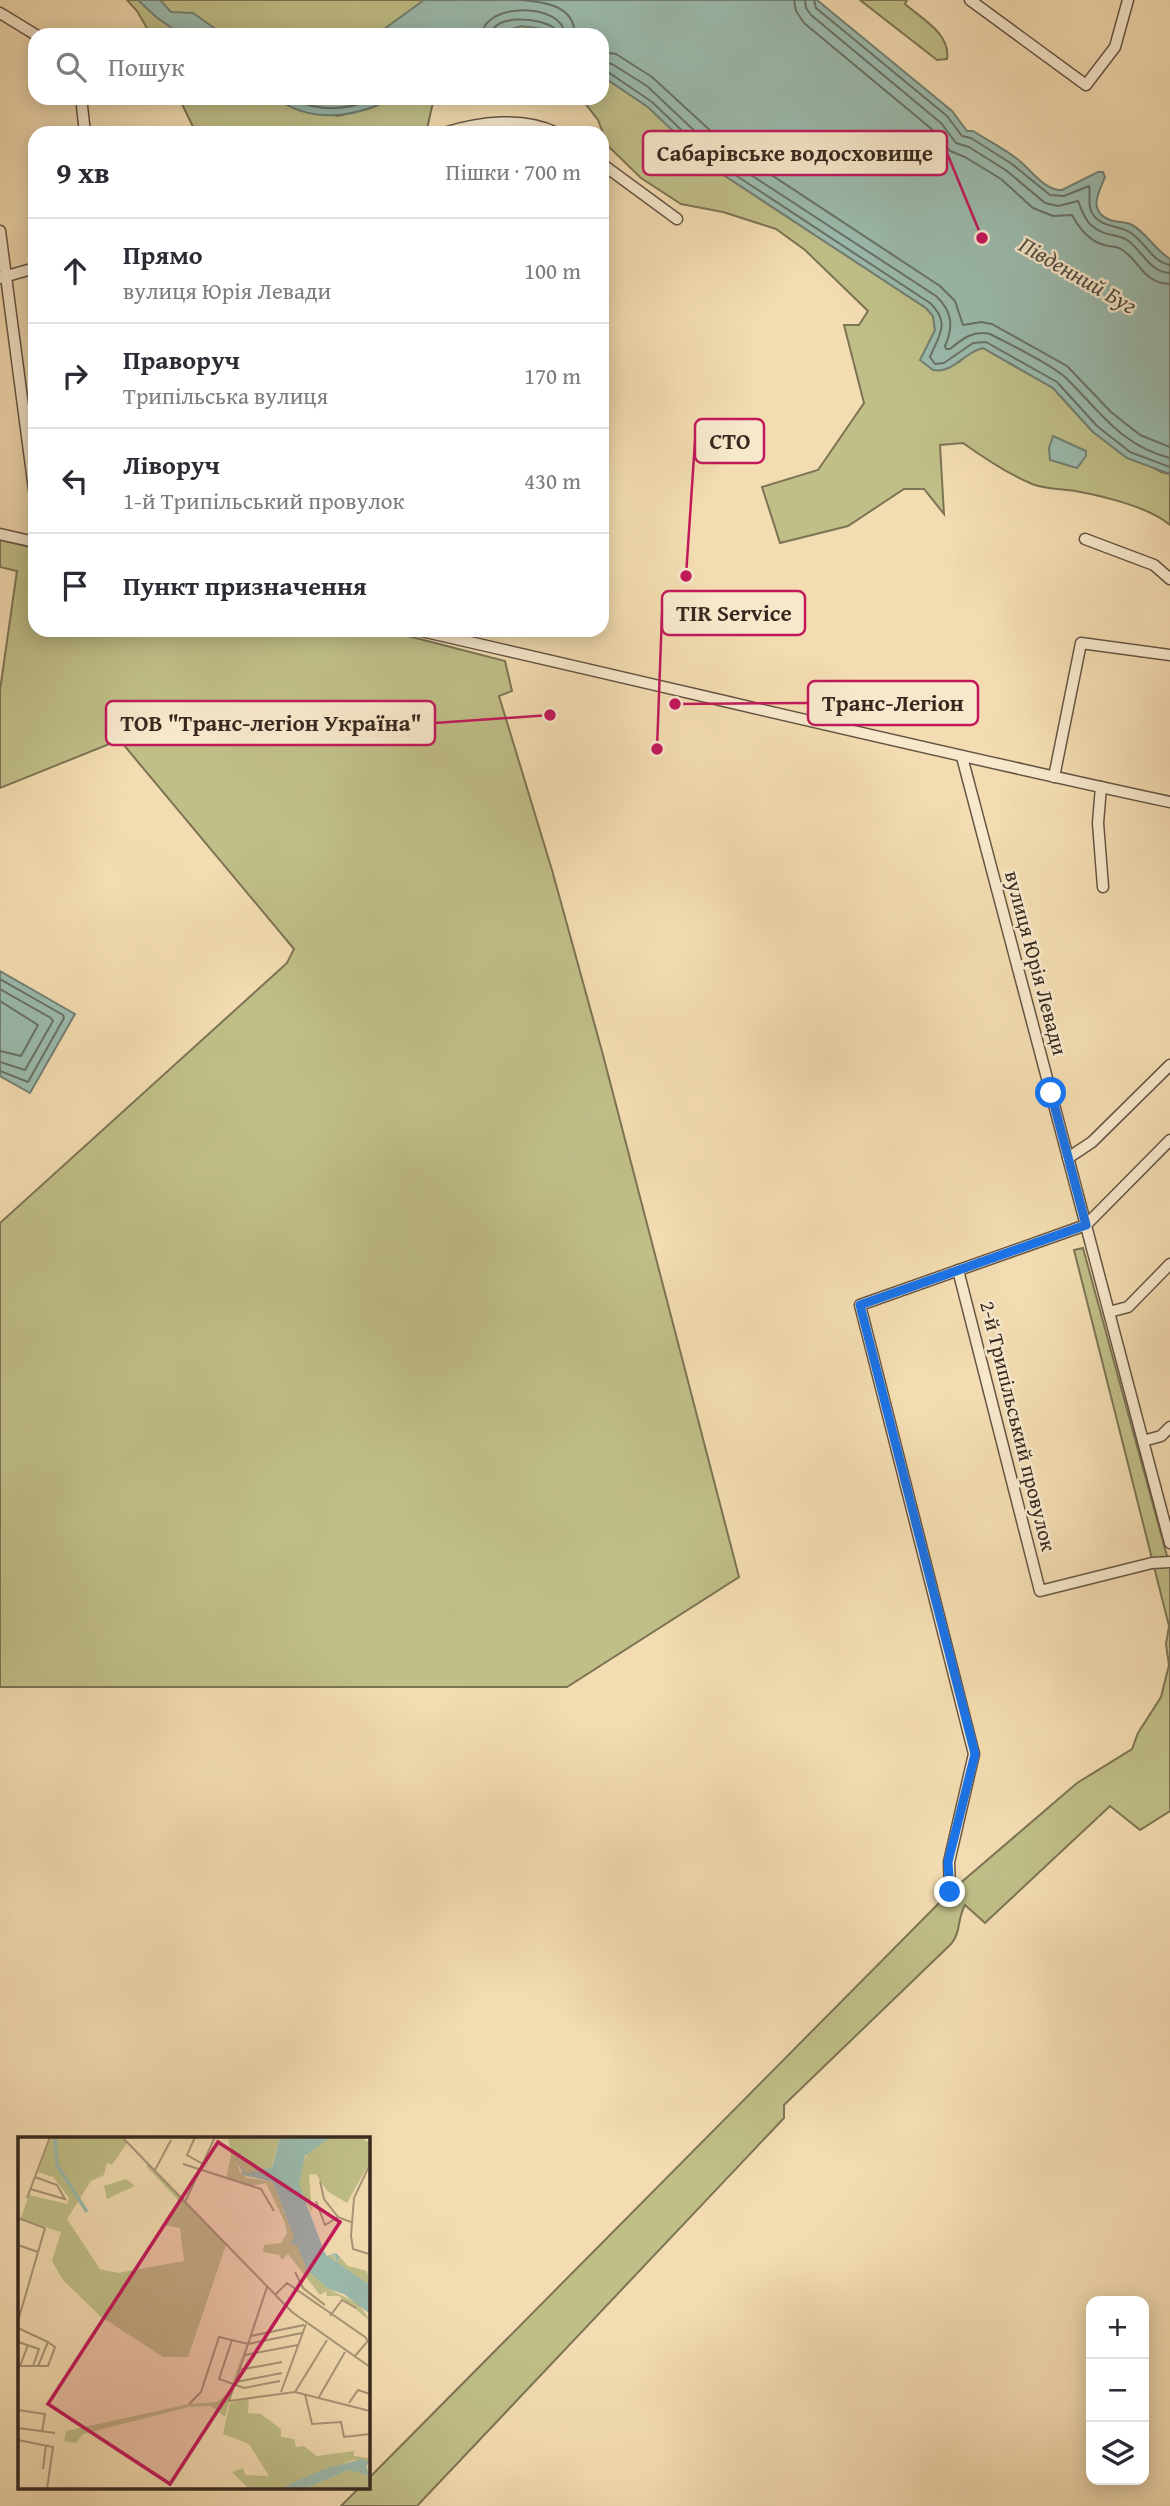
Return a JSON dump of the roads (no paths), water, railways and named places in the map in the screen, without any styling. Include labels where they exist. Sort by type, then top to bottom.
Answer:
[{"type":"street","points":[[970,0],[1086,85],[1115,47],[1128,0]]},
{"type":"street","points":[[0,13],[28,30]]},
{"type":"street","points":[[82,106],[84,126]]},
{"type":"street","points":[[472,126],[510,123],[534,126]]},
{"type":"street","points":[[609,169],[677,219]]},
{"type":"street","points":[[0,231],[3,278],[28,448]]},
{"type":"street","points":[[3,278],[28,270]]},
{"type":"street","points":[[0,534],[28,540]]},
{"type":"street","points":[[1085,538],[1154,565],[1170,579]]},
{"type":"street","points":[[446,637],[962,757],[1170,802]]},
{"type":"street","points":[[1054,777],[1081,643],[1170,654]]},
{"type":"street","name":"вулиця Юрія Левади","points":[[962,757],[1169,1536]]},
{"type":"street","points":[[1101,787],[1098,823],[1103,887]]},
{"type":"street","points":[[1068,1158],[1093,1142],[1170,1065]]},
{"type":"street","points":[[950,1892],[948,1862],[975,1754],[860,1305],[1086,1225],[1170,1140]]},
{"type":"street","points":[[1109,1312],[1128,1307],[1170,1264]]},
{"type":"street","name":"2-й Трипільський провулок","points":[[958,1270],[1040,1591],[1153,1563],[1170,1562]]},
{"type":"street","points":[[1143,1441],[1161,1436],[1170,1427]]},
{"type":"water","points":[[138,0],[160,0],[171,12],[193,13],[214,28],[172,28]]},
{"type":"water","name":"Південний Буг","points":[[424,0],[817,0],[952,111],[967,131],[973,131],[1011,154],[1049,187],[1062,190],[1103,172],[1105,177],[1097,201],[1099,212],[1110,220],[1137,228],[1170,259],[1170,474],[1127,458],[1093,432],[1053,388],[983,348],[947,369],[933,370],[920,360],[935,330],[933,316],[926,308],[710,166],[648,107],[609,81],[609,28],[386,28]]},
{"type":"water","points":[[378,105],[349,114],[334,115],[304,112],[289,106]]},
{"type":"water","points":[[1053,436],[1086,451],[1086,456],[1077,468],[1050,460],[1049,448]]},
{"type":"water","points":[[0,971],[75,1014],[30,1093],[0,1076]]},
{"type":"place","name":"Сабарівське водосховище","points":[[982,238]]},
{"type":"place","name":"СТО","points":[[686,576]]},
{"type":"place","name":"Транс-Легіон","points":[[675,704]]},
{"type":"place","name":"ТОВ \"Транс-легіон Україна\"","points":[[550,715]]},
{"type":"place","name":"TIR Service","points":[[657,749]]}]
